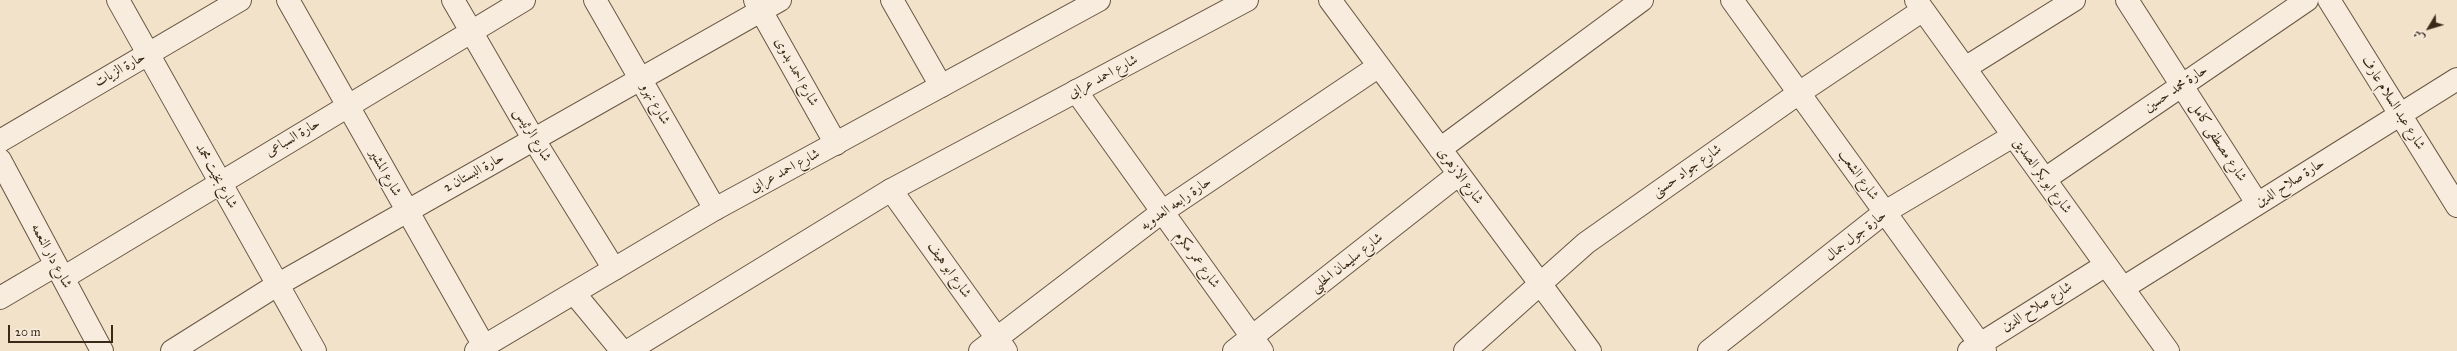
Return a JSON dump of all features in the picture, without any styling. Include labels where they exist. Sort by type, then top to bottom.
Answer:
[{"type":"street","name":"شارع بخيت محمد","points":[[118,0],[315,351]]},
{"type":"street","name":"حارة الزيات","points":[[0,141],[240,0]]},
{"type":"street","name":"شارع المشير","points":[[288,0],[406,211],[480,348]]},
{"type":"street","name":"شارع الرئيس","points":[[453,0],[534,140],[614,269]]},
{"type":"street","name":"حارة السباعى","points":[[0,298],[59,271],[220,182],[524,0]]},
{"type":"street","name":"شارع نهرو","points":[[595,0],[715,209]]},
{"type":"street","name":"حارة البستان 2","points":[[172,351],[278,285],[641,79],[758,5],[780,0]]},
{"type":"street","points":[[892,0],[941,86]]},
{"type":"street","name":"شارع احمد عرابى","points":[[628,351],[892,190],[1247,0]]},
{"type":"street","name":"شارع الازهرى","points":[[1330,0],[1590,351]]},
{"type":"street","points":[[1440,149],[1642,0]]},
{"type":"street","name":"شارع الشعب","points":[[1732,0],[1885,212],[1978,348]]},
{"type":"street","points":[[1965,68],[2074,0]]},
{"type":"street","name":"شارع مصطفى كامل","points":[[2127,0],[2257,204]]},
{"type":"street","name":"حارة محمد حسين","points":[[2045,179],[2308,0]]},
{"type":"street","name":"شارع عبد السلام عارف","points":[[2329,0],[2457,206]]},
{"type":"street","name":"شارع احمد عرابى","points":[[480,348],[715,209],[836,144],[1092,2]]},
{"type":"street","name":"شارع احمد بدوى","points":[[758,5],[836,144]]},
{"type":"street","name":"شارع جواد حسنى","points":[[1465,351],[1586,243],[1799,93],[1920,5]]},
{"type":"street","name":"شارع ابو بكر الصديق","points":[[1920,5],[2168,351]]},
{"type":"street","name":"حارة رابعه العدويه","points":[[980,351],[1001,344],[1162,212],[1379,66]]},
{"type":"street","name":"حارة صلاح الدين","points":[[2123,288],[2457,79]]},
{"type":"street","name":"شارع عمر مكرم","points":[[1076,92],[1257,344]]},
{"type":"street","name":"حارة جول جمال","points":[[1710,351],[1885,212],[2013,136]]},
{"type":"street","name":"شارع دار النعمه","points":[[0,160],[102,351]]},
{"type":"street","name":"شارع سليمان الحلبى","points":[[1234,351],[1257,344],[1459,174]]},
{"type":"street","name":"شارع ابو هيف","points":[[892,190],[1001,344]]},
{"type":"street","name":"شارع صلاح الدين","points":[[1978,348],[2106,265]]},
{"type":"street","points":[[574,293],[622,351]]}]
